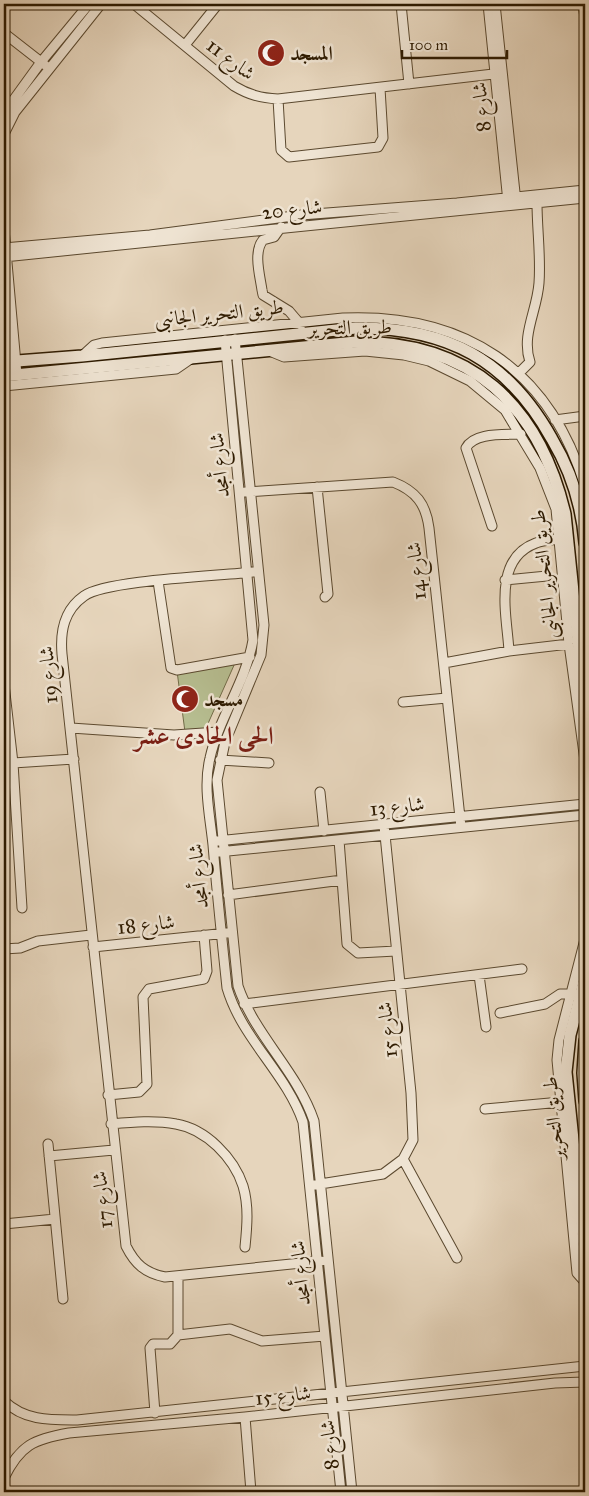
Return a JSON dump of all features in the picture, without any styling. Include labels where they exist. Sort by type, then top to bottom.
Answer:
[{"type":"street","points":[[4,134],[15,112],[45,65],[89,4]]},
{"type":"street","points":[[4,113],[101,4]]},
{"type":"street","name":"شارع 11","points":[[134,4],[242,91],[261,98],[278,99],[499,73]]},
{"type":"street","points":[[185,45],[218,4]]},
{"type":"street","points":[[401,4],[410,84]]},
{"type":"street","name":"شارع 8","points":[[488,4],[499,73]]},
{"type":"street","name":"شارع 8","points":[[495,4],[499,73],[512,201]]},
{"type":"street","points":[[583,4],[585,18]]},
{"type":"street","points":[[4,33],[45,65]]},
{"type":"street","points":[[278,99],[281,150],[284,154],[288,157],[326,153],[378,147],[382,143],[380,88]]},
{"type":"street","name":"شارع 20","points":[[5,252],[136,245],[512,201],[585,190]]},
{"type":"street","name":"شارع 20","points":[[5,252],[302,215],[512,201],[536,203],[585,198]]},
{"type":"street","points":[[520,373],[530,362],[527,350],[527,336],[539,282],[536,203]]},
{"type":"street","points":[[281,227],[274,237],[263,240],[260,244],[258,256],[262,290],[264,296],[289,311],[302,328]]},
{"type":"street","points":[[4,229],[9,356],[8,378]]},
{"type":"street","name":"طريق التحرير الجانبى","points":[[82,356],[94,345],[102,343],[302,328],[362,318],[420,324],[475,342],[520,373],[542,400],[554,420],[575,460],[585,486]]},
{"type":"street","points":[[4,326],[9,356]]},
{"type":"street","name":"طريق التحرير","points":[[9,356],[82,356],[230,340],[302,328],[369,328],[411,333],[453,344],[496,369],[528,399],[567,467],[581,512],[585,543]]},
{"type":"street","name":"شارع أمجد","points":[[230,340],[239,492],[253,626],[250,657],[218,732],[210,758],[207,779],[212,842],[227,988],[233,1008],[296,1102],[303,1122],[331,1394]]},
{"type":"street","name":"طريق التحرير","points":[[8,378],[193,356],[356,342],[406,346],[435,352],[460,363],[503,393],[528,425],[553,475],[561,496],[566,514],[570,604],[584,683],[585,708]]},
{"type":"street","name":"طريق التحرير الجانبى","points":[[267,350],[284,357],[365,351],[404,355],[429,361],[457,373],[482,389],[505,410],[540,468],[552,495],[570,604],[569,644],[585,761]]},
{"type":"street","name":"شارع أمجد","points":[[231,353],[264,626],[261,656],[225,742],[220,760],[217,780],[223,851],[238,986],[244,1004],[307,1100],[314,1120],[342,1393]]},
{"type":"street","name":"طريق التحرير الجانبى","points":[[8,378],[176,368],[193,356]]},
{"type":"street","points":[[554,420],[585,416]]},
{"type":"street","points":[[492,526],[466,448],[469,441],[476,438],[520,434]]},
{"type":"street","name":"شارع 14","points":[[239,492],[393,482],[408,488],[420,498],[427,512],[461,827]]},
{"type":"street","points":[[317,486],[328,594],[325,597]]},
{"type":"street","points":[[509,651],[506,580],[509,568],[525,548],[537,542],[559,539]]},
{"type":"street","name":"شارع 19","points":[[92,935],[61,640],[67,615],[80,600],[97,589],[158,581],[258,572]]},
{"type":"street","points":[[506,580],[548,576]]},
{"type":"street","points":[[158,581],[171,668],[177,670],[250,657]]},
{"type":"street","points":[[444,663],[509,651],[569,644]]},
{"type":"street","points":[[4,684],[12,763],[22,908]]},
{"type":"street","points":[[403,702],[447,698]]},
{"type":"street","points":[[71,728],[174,735],[218,732]]},
{"type":"street","points":[[12,763],[74,759]]},
{"type":"street","points":[[220,760],[269,763]]},
{"type":"street","points":[[320,792],[324,831]]},
{"type":"street","name":"شارع 13","points":[[212,842],[585,804]]},
{"type":"street","name":"شارع 13","points":[[213,852],[585,815]]},
{"type":"street","name":"شارع 15","points":[[384,825],[413,1129],[412,1140],[404,1159]]},
{"type":"street","points":[[339,840],[347,944],[358,953],[396,951]]},
{"type":"street","points":[[228,895],[342,880]]},
{"type":"street","name":"شارع 18","points":[[93,947],[233,932]]},
{"type":"street","points":[[4,949],[20,948],[35,942],[92,935]]},
{"type":"street","name":"شارع 17","points":[[92,935],[123,1233],[128,1252],[140,1267],[152,1274],[178,1277],[327,1260]]},
{"type":"street","points":[[108,1095],[139,1092],[147,1084],[143,997],[149,989],[204,979],[206,971],[204,935]]},
{"type":"street","points":[[585,939],[576,994],[558,1047],[557,1080],[561,1102],[577,1273],[585,1282]]},
{"type":"street","points":[[244,1004],[522,970]]},
{"type":"street","points":[[479,975],[486,1027]]},
{"type":"street","name":"طريق التحرير","points":[[585,978],[576,994],[566,1072],[585,1256]]},
{"type":"street","points":[[500,1013],[537,1006],[560,994],[576,994]]},
{"type":"street","name":"طريق التحرير","points":[[585,1041],[583,1073],[585,1100]]},
{"type":"street","points":[[485,1108],[561,1102]]},
{"type":"street","points":[[111,1124],[144,1121],[178,1124],[206,1136],[228,1158],[243,1186],[247,1217],[245,1247]]},
{"type":"street","points":[[48,1144],[62,1299]]},
{"type":"street","points":[[49,1156],[114,1150]]},
{"type":"street","points":[[309,1185],[383,1174],[404,1159],[457,1258]]},
{"type":"street","points":[[4,1224],[55,1219]]},
{"type":"street","points":[[155,1413],[150,1348],[154,1344],[170,1344],[178,1335],[178,1277]]},
{"type":"street","points":[[178,1335],[230,1329],[262,1342],[325,1336]]},
{"type":"street","name":"شارع 15","points":[[4,1401],[12,1409],[34,1419],[77,1420],[585,1366]]},
{"type":"street","name":"شارع 15","points":[[4,1478],[16,1456],[24,1448],[44,1438],[68,1433],[245,1417],[555,1383],[585,1382]]},
{"type":"street","name":"شارع 8","points":[[342,1393],[352,1492]]},
{"type":"street","name":"شارع 8","points":[[331,1394],[341,1492]]},
{"type":"street","points":[[245,1417],[251,1492]]},
{"type":"green space","points":[[235,663],[206,728],[185,732],[177,671]]},
{"type":"place","name":"المسجد","points":[[271,53]]},
{"type":"place","name":"مسجد","points":[[185,699]]},
{"type":"district","name":"الحى الحادى عشر","points":[[204,735]]}]
